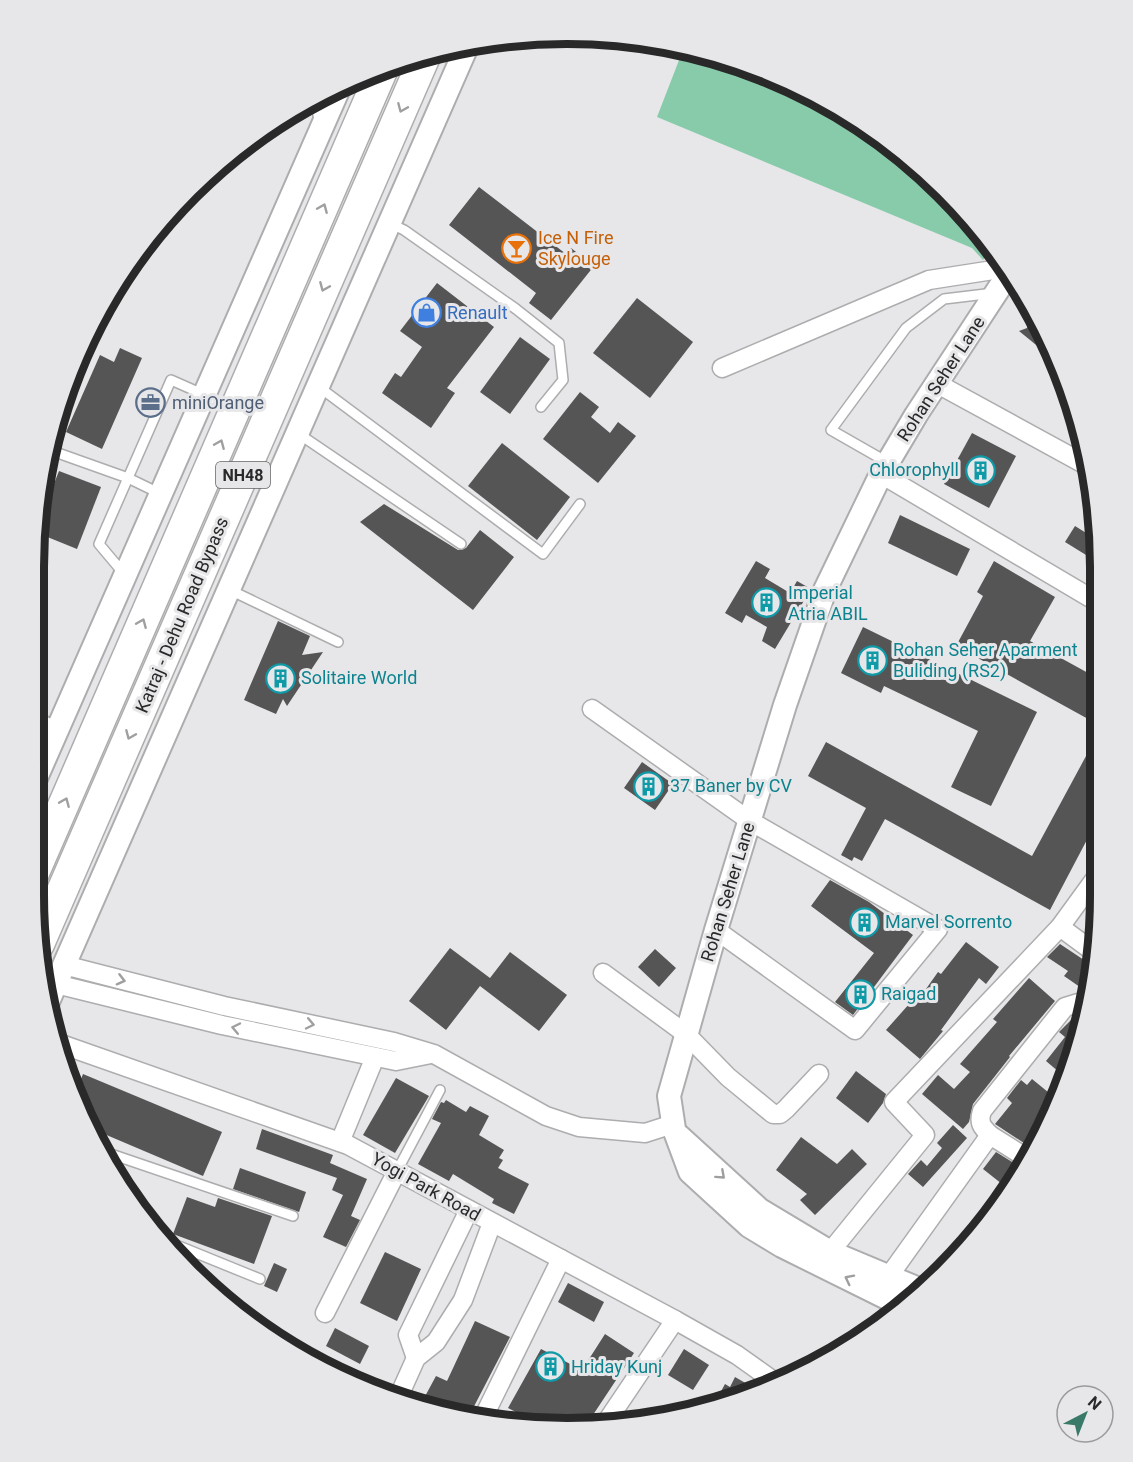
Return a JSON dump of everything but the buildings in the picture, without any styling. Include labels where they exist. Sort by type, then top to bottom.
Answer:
[{"type":"highway","name":"Katraj - Dehu Road Bypass","points":[[45,930],[422,64]]},
{"type":"highway","name":"Katraj - Dehu Road Bypass","points":[[44,850],[379,78]]},
{"type":"street","points":[[53,990],[464,54]]},
{"type":"street","points":[[44,760],[335,97]]},
{"type":"street","points":[[321,105],[324,122]]},
{"type":"street","points":[[722,368],[929,280],[996,270]]},
{"type":"street","name":"Rohan Seher Lane","points":[[895,1302],[782,1246],[749,1226],[690,1172],[675,1130],[669,1096],[716,930],[785,705],[825,590],[884,468],[936,383],[1004,281]]},
{"type":"street","points":[[936,383],[1078,461]]},
{"type":"street","points":[[884,468],[1090,597]]},
{"type":"street","points":[[592,709],[750,821],[938,928],[855,1030],[716,930]]},
{"type":"street","points":[[44,725],[56,733]]},
{"type":"street","points":[[830,1252],[925,1135],[894,1102],[1060,927],[1090,886]]},
{"type":"street","points":[[1060,927],[1087,947]]},
{"type":"street","points":[[603,974],[686,1034],[728,1077],[773,1114],[780,1114],[786,1109],[819,1074]]},
{"type":"street","points":[[53,990],[224,1006],[394,1042],[434,1054],[546,1116],[579,1127],[645,1133],[675,1130],[760,1210],[830,1252],[913,1287]]},
{"type":"street","points":[[53,990],[396,1062],[434,1054]]},
{"type":"street","points":[[1021,1154],[990,1135],[981,1126],[982,1112],[1065,1007],[1078,1003]]},
{"type":"street","name":"Yogi Park Road","points":[[65,1046],[340,1142],[675,1320],[737,1355],[769,1378]]},
{"type":"street","points":[[340,1142],[375,1057]]},
{"type":"street","points":[[889,1276],[990,1135]]},
{"type":"street","points":[[325,1313],[397,1171]]},
{"type":"street","points":[[416,1358],[408,1335],[469,1210]]},
{"type":"street","points":[[401,1392],[416,1358],[436,1342],[463,1300],[492,1223]]},
{"type":"street","points":[[486,1412],[561,1259]]},
{"type":"street","points":[[609,1416],[675,1320]]},
{"type":"lane","points":[[389,223],[516,309],[559,343],[563,380],[541,407]]},
{"type":"lane","points":[[884,468],[831,430],[906,328],[944,299],[996,293]]},
{"type":"lane","points":[[125,575],[99,544],[171,380],[204,394]]},
{"type":"lane","points":[[317,386],[543,554],[580,504]]},
{"type":"lane","points":[[297,433],[461,544]]},
{"type":"lane","points":[[57,452],[128,478],[161,494]]},
{"type":"lane","points":[[228,589],[338,642]]},
{"type":"lane","points":[[397,1171],[440,1090]]},
{"type":"lane","points":[[113,1155],[293,1216]]},
{"type":"lane","points":[[178,1245],[260,1279]]},
{"type":"green space","points":[[680,56],[735,71],[767,83],[828,114],[885,152],[936,197],[960,222],[987,256],[983,260],[972,248],[657,117]]},
{"type":"place","name":"Ice N Fire Skylouge","points":[[517,248]]},
{"type":"place","name":"Renault","points":[[426,313]]},
{"type":"place","name":"miniOrange","points":[[151,403]]},
{"type":"place","name":"Chlorophyll","points":[[980,470]]},
{"type":"place","name":"Imperial Atria ABIL","points":[[767,603]]},
{"type":"place","name":"Rohan Seher Aparment Buliding (RS2)","points":[[872,660]]},
{"type":"place","name":"Solitaire World","points":[[280,678]]},
{"type":"place","name":"37 Baner by CV","points":[[649,786]]},
{"type":"place","name":"Marvel Sorrento","points":[[864,922]]},
{"type":"place","name":"Raigad","points":[[860,994]]},
{"type":"place","name":"Hriday Kunj","points":[[550,1367]]}]
